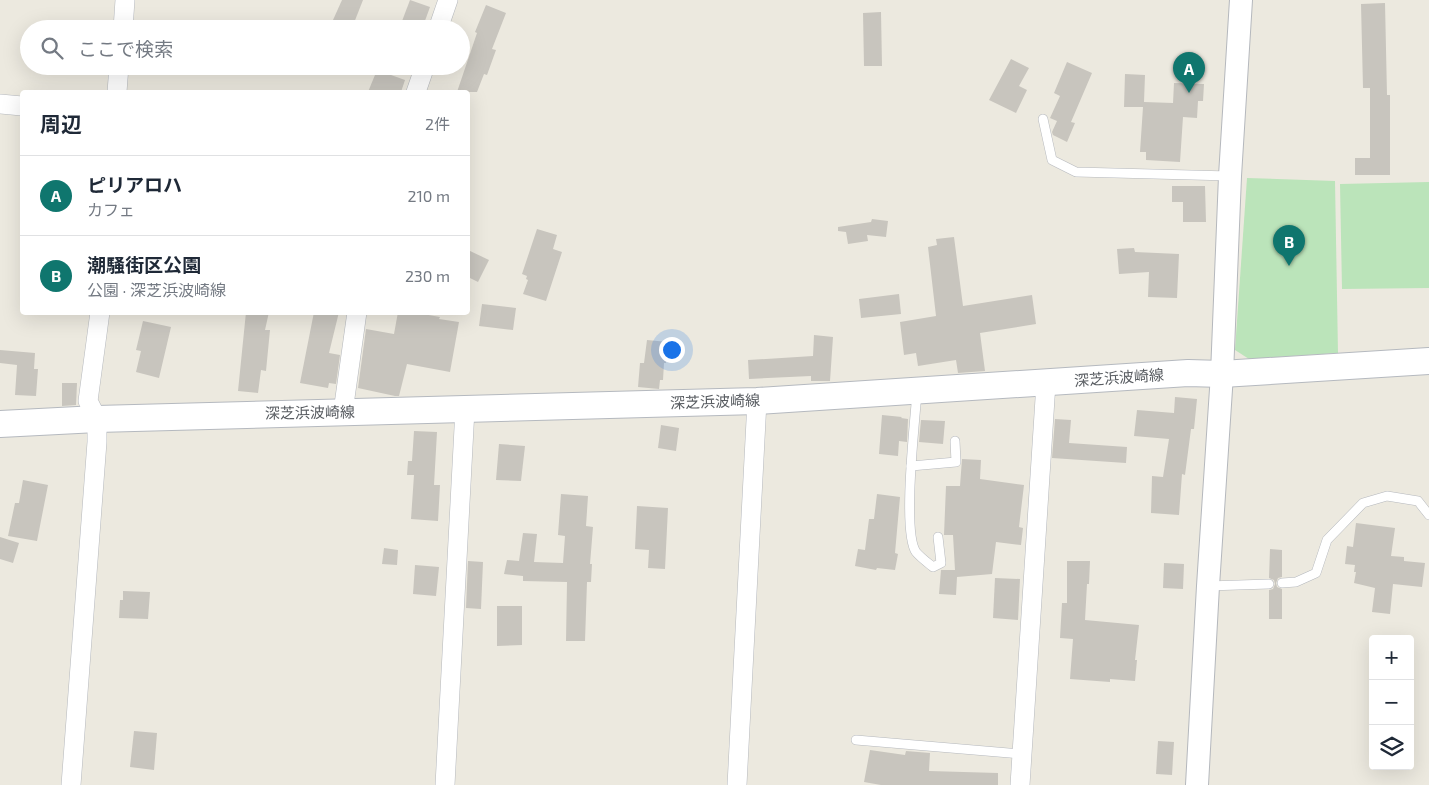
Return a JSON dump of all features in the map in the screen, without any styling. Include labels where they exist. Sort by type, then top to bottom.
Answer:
[{"type":"main road","name":"深芝浜波崎線","points":[[0,424],[97,418],[757,401],[1046,384],[1188,373],[1222,374],[1429,361]]},
{"type":"street","points":[[123,20],[125,0]]},
{"type":"street","points":[[441,20],[448,0]]},
{"type":"street","points":[[1197,785],[1222,374],[1230,176],[1241,0]]},
{"type":"street","points":[[117,90],[118,75]]},
{"type":"street","points":[[417,90],[422,75]]},
{"type":"street","points":[[0,104],[20,106]]},
{"type":"street","points":[[71,785],[97,442],[97,418],[88,401],[100,315]]},
{"type":"street","points":[[343,412],[357,315]]},
{"type":"street","points":[[1020,785],[1046,384]]},
{"type":"street","points":[[737,785],[757,401]]},
{"type":"street","points":[[445,785],[465,409]]},
{"type":"lane","points":[[1043,119],[1052,160],[1076,172],[1230,176]]},
{"type":"lane","points":[[917,392],[911,466],[910,526],[915,551],[933,567],[941,562],[938,537]]},
{"type":"lane","points":[[911,466],[956,462],[955,441]]},
{"type":"lane","points":[[1282,583],[1296,582],[1316,573],[1327,540],[1363,503],[1387,496],[1418,501],[1429,515]]},
{"type":"lane","points":[[1208,586],[1269,584]]},
{"type":"lane","points":[[856,740],[1022,754]]},
{"type":"green space","points":[[1247,178],[1335,181],[1338,353],[1249,359],[1235,350]]},
{"type":"green space","points":[[1429,182],[1429,288],[1342,289],[1340,184]]},
{"type":"building","points":[[342,0],[363,0],[355,20],[333,20]]},
{"type":"building","points":[[410,0],[430,7],[425,20],[402,20]]},
{"type":"building","points":[[1385,3],[1387,95],[1390,95],[1390,175],[1355,175],[1355,158],[1370,158],[1370,88],[1363,88],[1361,4]]},
{"type":"building","points":[[486,5],[506,13],[492,49],[496,50],[487,75],[484,74],[477,92],[458,90],[463,75],[470,75],[470,54],[477,33],[475,32]]},
{"type":"building","points":[[881,12],[882,66],[864,66],[863,13]]},
{"type":"building","points":[[1011,59],[1029,68],[1019,86],[1027,90],[1016,113],[989,100]]},
{"type":"building","points":[[1067,62],[1092,73],[1071,122],[1075,123],[1067,142],[1053,135],[1052,132],[1057,121],[1050,118],[1060,96],[1054,93]]},
{"type":"building","points":[[1125,74],[1145,75],[1144,102],[1173,103],[1174,83],[1204,84],[1203,101],[1198,101],[1197,118],[1183,117],[1180,162],[1146,160],[1146,152],[1140,152],[1143,107],[1124,107]]},
{"type":"building","points":[[375,75],[391,75],[405,80],[402,90],[369,90]]},
{"type":"building","points":[[1172,186],[1205,186],[1206,222],[1183,222],[1183,202],[1172,202]]},
{"type":"building","points":[[872,219],[888,221],[886,237],[867,235],[868,241],[848,244],[846,232],[838,231],[838,227],[871,222]]},
{"type":"building","points":[[537,229],[557,235],[553,249],[562,252],[546,301],[523,294],[528,280],[526,279],[527,276],[522,274]]},
{"type":"building","points":[[954,237],[963,306],[1032,295],[1036,324],[980,333],[985,371],[958,373],[956,360],[918,366],[916,353],[904,355],[900,322],[936,316],[928,247],[937,245],[936,239]]},
{"type":"building","points":[[1134,248],[1135,252],[1179,254],[1177,298],[1148,297],[1149,272],[1119,274],[1117,249]]},
{"type":"building","points":[[470,251],[489,260],[478,282],[470,278]]},
{"type":"building","points":[[899,294],[901,314],[861,318],[859,299]]},
{"type":"building","points":[[482,304],[516,308],[513,330],[479,326]]},
{"type":"building","points":[[246,315],[268,315],[265,330],[270,330],[266,371],[261,370],[258,393],[238,391]]},
{"type":"building","points":[[313,315],[338,315],[329,353],[340,355],[336,384],[329,383],[328,388],[300,383]]},
{"type":"building","points":[[397,315],[429,315],[440,317],[439,319],[459,322],[450,372],[407,364],[399,396],[358,388],[366,329],[394,334]]},
{"type":"building","points":[[143,321],[171,327],[159,378],[136,372],[141,351],[136,350]]},
{"type":"building","points":[[814,335],[833,337],[830,381],[811,381],[811,376],[749,379],[748,360],[813,356]]},
{"type":"building","points":[[647,340],[668,342],[663,380],[660,380],[659,389],[638,387],[640,363],[644,363]]},
{"type":"building","points":[[0,350],[35,353],[34,369],[38,369],[36,396],[15,395],[17,365],[0,363]]},
{"type":"building","points":[[62,383],[77,383],[76,405],[62,406]]},
{"type":"building","points":[[1175,397],[1197,399],[1194,429],[1191,429],[1185,475],[1182,474],[1179,515],[1151,513],[1152,476],[1163,477],[1169,439],[1134,436],[1137,410],[1174,413]]},
{"type":"building","points":[[882,415],[908,419],[907,442],[899,441],[898,456],[879,454]]},
{"type":"building","points":[[1055,419],[1071,420],[1069,443],[1127,447],[1126,463],[1052,458]]},
{"type":"building","points":[[921,420],[945,421],[943,444],[919,442]]},
{"type":"building","points":[[661,425],[679,428],[676,451],[658,448]]},
{"type":"building","points":[[414,431],[437,432],[434,485],[440,485],[438,521],[411,519],[414,475],[407,475],[408,461],[412,461]]},
{"type":"building","points":[[499,444],[525,446],[521,481],[496,480]]},
{"type":"building","points":[[962,459],[981,460],[980,479],[1024,485],[1019,527],[1023,528],[1021,545],[996,542],[992,574],[957,577],[956,595],[939,594],[941,570],[955,570],[953,535],[944,535],[946,486],[960,486]]},
{"type":"building","points":[[23,480],[48,485],[37,541],[8,536],[15,503],[19,503]]},
{"type":"building","points":[[561,494],[588,496],[586,526],[593,527],[590,564],[592,564],[591,582],[587,582],[585,641],[566,641],[567,582],[523,581],[523,576],[504,574],[507,560],[519,561],[523,533],[537,534],[534,562],[563,563],[565,536],[558,535]]},
{"type":"building","points":[[877,494],[900,497],[895,553],[898,554],[895,570],[877,568],[876,570],[855,566],[858,549],[865,550],[869,519],[874,519]]},
{"type":"building","points":[[637,506],[668,508],[665,569],[648,568],[649,550],[635,549]]},
{"type":"building","points":[[1356,523],[1395,528],[1391,556],[1404,557],[1404,561],[1425,563],[1422,587],[1393,584],[1390,614],[1372,612],[1375,588],[1354,583],[1355,565],[1345,564],[1347,546],[1353,547]]},
{"type":"building","points":[[0,537],[19,543],[13,563],[0,559]]},
{"type":"building","points":[[384,548],[398,550],[397,565],[382,564]]},
{"type":"building","points":[[1270,549],[1282,550],[1282,577],[1278,578],[1276,583],[1277,587],[1282,589],[1282,619],[1269,619],[1269,590],[1273,589],[1275,584],[1274,580],[1269,578]]},
{"type":"building","points":[[468,561],[483,562],[481,609],[466,608]]},
{"type":"building","points":[[1067,561],[1090,561],[1085,620],[1139,625],[1135,681],[1110,679],[1110,682],[1070,679],[1073,639],[1060,638],[1062,603],[1067,603]]},
{"type":"building","points":[[1164,563],[1184,564],[1183,589],[1163,588]]},
{"type":"building","points":[[415,565],[439,567],[436,596],[413,594]]},
{"type":"building","points":[[995,578],[1020,579],[1018,620],[993,618]]},
{"type":"building","points":[[123,591],[150,592],[148,619],[119,618],[120,600],[123,600]]},
{"type":"building","points":[[497,606],[522,606],[522,645],[497,646]]},
{"type":"building","points":[[134,731],[157,733],[154,770],[130,767]]},
{"type":"building","points":[[1158,741],[1174,742],[1172,775],[1156,774]]},
{"type":"building","points":[[870,750],[905,755],[906,751],[930,753],[929,771],[998,773],[998,785],[881,785],[864,782]]},
{"type":"place","name":"ピリアロハ","points":[[1189,93]]},
{"type":"place","name":"潮騒街区公園","points":[[1289,266]]}]
